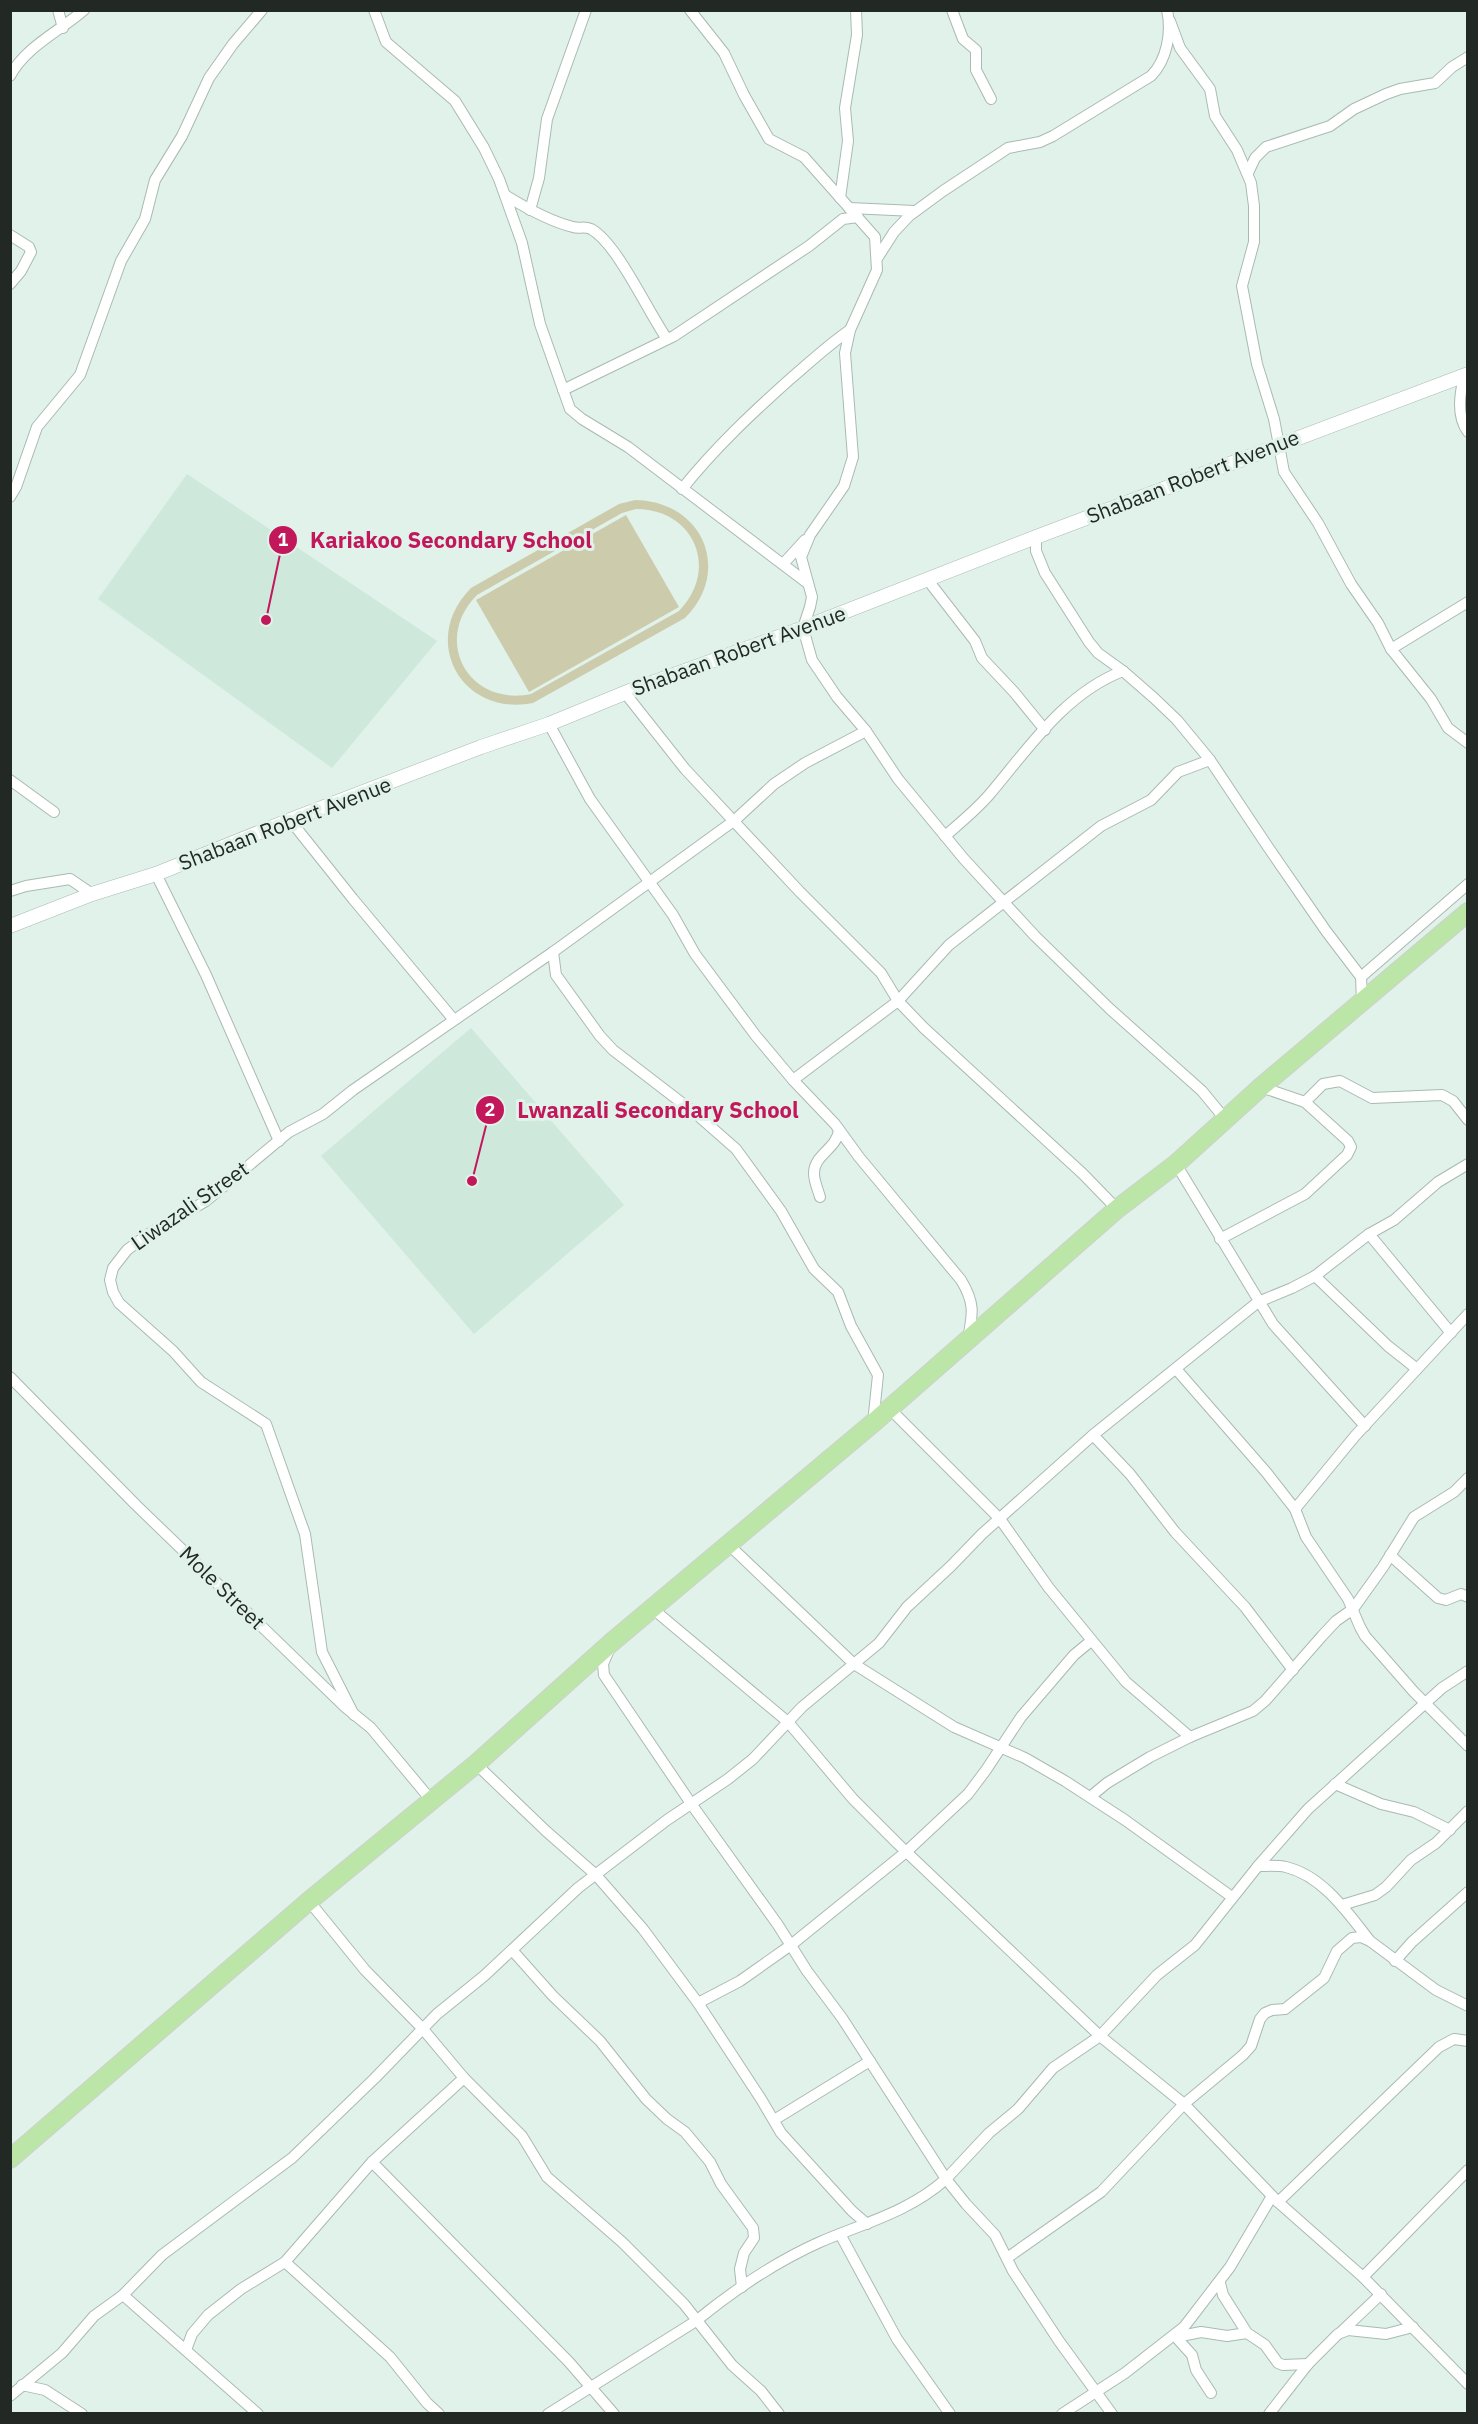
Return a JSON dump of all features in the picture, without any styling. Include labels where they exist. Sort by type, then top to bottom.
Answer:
[{"type":"highway","points":[[10,2158],[309,1901],[476,1764],[612,1642],[873,1423],[1117,1209],[1176,1164],[1261,1087],[1467,912]]},
{"type":"street","points":[[58,10],[63,28]]},
{"type":"street","points":[[10,76],[20,60],[30,51],[84,10]]},
{"type":"street","points":[[10,497],[16,487],[37,427],[80,375],[121,261],[145,219],[155,180],[182,136],[209,78],[232,44],[262,10]]},
{"type":"street","points":[[374,10],[387,42],[461,108],[484,148],[506,195],[522,243],[540,324],[570,409],[628,447],[806,582]]},
{"type":"street","points":[[530,210],[539,178],[547,119],[586,10]]},
{"type":"street","points":[[690,10],[724,53],[769,139],[804,157],[875,237],[878,257],[874,279],[850,330],[845,353],[852,466],[839,495],[810,535],[783,564]]},
{"type":"street","points":[[840,198],[848,141],[845,108],[857,35],[856,10]]},
{"type":"street","points":[[952,10],[963,39],[976,50],[976,70],[991,99]]},
{"type":"street","points":[[1168,16],[1180,48],[1210,89],[1215,116],[1237,150],[1248,174],[1254,206],[1255,230],[1242,286],[1257,364],[1274,419],[1282,467],[1318,523],[1351,584],[1378,622],[1391,649],[1440,711],[1448,728],[1467,743]]},
{"type":"street","points":[[878,257],[894,232],[915,211],[1008,148],[1045,140],[1102,105],[1131,91],[1151,76],[1162,61],[1168,16]]},
{"type":"street","points":[[1248,174],[1255,158],[1266,147],[1330,126],[1354,109],[1386,94],[1400,89],[1432,84],[1467,57]]},
{"type":"street","points":[[506,195],[530,210],[574,227],[585,227],[599,235],[626,269],[667,339]]},
{"type":"street","points":[[849,208],[915,211]]},
{"type":"street","points":[[563,390],[667,339],[773,272],[843,219],[858,217]]},
{"type":"street","points":[[10,235],[29,247],[31,252],[21,271],[10,284]]},
{"type":"street","points":[[682,489],[711,453],[741,423],[833,342],[850,330]]},
{"type":"street","points":[[1466,375],[1460,393],[1460,414],[1467,432]]},
{"type":"street","name":"Shabaan Robert Avenue","points":[[10,926],[92,894],[156,874],[480,747],[549,724],[625,693],[803,628],[1277,445],[1466,375]]},
{"type":"street","points":[[810,535],[801,557],[812,601],[803,628],[812,660],[837,697],[866,730],[898,778],[945,836],[1005,903],[1122,1021],[1202,1091],[1225,1119]]},
{"type":"street","points":[[1036,537],[1037,556],[1045,573],[1089,642],[1098,653],[1124,671],[1177,720],[1210,760],[1326,931],[1361,976],[1362,1001]]},
{"type":"street","points":[[927,579],[975,641],[982,657],[1045,730]]},
{"type":"street","points":[[1391,649],[1467,602]]},
{"type":"street","points":[[945,836],[984,800],[1045,730],[1088,689],[1105,678],[1124,671]]},
{"type":"street","points":[[625,693],[674,756],[800,892],[881,973],[898,1000],[924,1028],[1083,1174],[1117,1209]]},
{"type":"street","points":[[549,724],[590,799],[673,915],[695,954],[756,1036],[839,1130],[943,1257],[970,1294],[972,1314],[967,1342]]},
{"type":"street","name":"Liwazali Street","points":[[354,1715],[322,1652],[305,1534],[266,1424],[206,1386],[172,1351],[119,1303],[110,1280],[113,1268],[127,1250],[147,1235],[206,1201],[289,1132],[323,1114],[353,1090],[553,952],[735,820],[774,784],[805,763],[866,730]]},
{"type":"street","points":[[793,1080],[898,1000],[942,952],[1101,826],[1150,800],[1178,772],[1210,760]]},
{"type":"street","points":[[10,780],[54,812]]},
{"type":"street","points":[[290,820],[352,899],[454,1020]]},
{"type":"street","points":[[156,874],[206,975],[279,1141]]},
{"type":"street","points":[[10,891],[70,879],[92,894]]},
{"type":"street","points":[[1361,976],[1467,884]]},
{"type":"street","points":[[553,952],[556,975],[600,1036],[614,1050],[695,1113],[736,1149],[800,1240],[814,1269],[838,1292],[851,1326],[878,1376],[873,1423]]},
{"type":"street","points":[[1305,1102],[1323,1084],[1340,1081],[1372,1098],[1442,1095],[1453,1101],[1467,1119]]},
{"type":"street","points":[[1220,1239],[1305,1194],[1347,1155],[1351,1147],[1348,1141],[1305,1102],[1261,1087]]},
{"type":"street","points":[[820,1197],[813,1174],[814,1168],[820,1157],[837,1140],[839,1130]]},
{"type":"street","points":[[1176,1164],[1258,1302],[1291,1346],[1327,1382],[1365,1426]]},
{"type":"street","points":[[10,2396],[62,2353],[94,2316],[123,2295],[162,2255],[292,2158],[375,2078],[422,2028],[512,1950],[578,1888],[667,1820],[692,1805],[753,1759],[802,1707],[879,1643],[907,1607],[982,1534],[1093,1436],[1258,1302],[1315,1276],[1369,1234],[1394,1220],[1438,1182],[1467,1164]]},
{"type":"street","points":[[1369,1234],[1451,1333]]},
{"type":"street","points":[[1315,1276],[1388,1346],[1417,1369]]},
{"type":"street","points":[[1295,1509],[1365,1426],[1467,1314]]},
{"type":"street","points":[[1176,1369],[1266,1472],[1295,1509],[1306,1538],[1348,1599],[1365,1635],[1467,1746]]},
{"type":"street","name":"Mole Street","points":[[10,1377],[128,1497],[354,1715],[371,1728],[431,1800]]},
{"type":"street","points":[[889,1408],[1000,1519],[1049,1588],[1091,1641],[1142,1698],[1190,1737]]},
{"type":"street","points":[[1093,1436],[1130,1474],[1175,1532],[1245,1607],[1293,1670]]},
{"type":"street","points":[[1090,1797],[1126,1771],[1190,1737],[1252,1712],[1265,1701],[1336,1621],[1353,1609],[1414,1517],[1454,1492],[1467,1478]]},
{"type":"street","points":[[728,1544],[854,1664],[954,1727],[1025,1758],[1090,1797],[1232,1897]]},
{"type":"street","points":[[1390,1555],[1438,1598],[1446,1600],[1461,1594],[1467,1597]]},
{"type":"street","points":[[653,1609],[788,1722],[854,1799],[906,1852],[1100,2036],[1184,2104],[1275,2199],[1381,2294],[1467,2384]]},
{"type":"street","points":[[698,2003],[740,1981],[791,1945],[906,1852],[968,1794],[1044,1688],[1074,1655],[1091,1641]]},
{"type":"street","points":[[612,1642],[603,1664],[604,1675],[692,1805],[778,1924],[946,2179],[995,2235],[1059,2341],[1112,2414]]},
{"type":"street","points":[[548,2414],[696,2321],[742,2287],[791,2256],[913,2204],[946,2179],[989,2133],[1018,2109],[1053,2068],[1100,2036],[1158,1976],[1195,1945],[1291,1826],[1443,1688],[1467,1671]]},
{"type":"street","points":[[476,1764],[596,1875],[643,1929],[698,2003],[787,2140],[852,2211],[867,2224]]},
{"type":"street","points":[[1335,1784],[1381,1804],[1414,1812],[1450,1830]]},
{"type":"street","points":[[1342,1905],[1375,1895],[1386,1887],[1411,1860],[1450,1830],[1467,1811]]},
{"type":"street","points":[[1258,1866],[1287,1867],[1320,1886],[1342,1905],[1370,1941],[1450,1999],[1467,2006]]},
{"type":"street","points":[[1395,1961],[1412,1942],[1467,1892]]},
{"type":"street","points":[[309,1901],[365,1970],[422,2028],[464,2078],[522,2136],[547,2178],[628,2248],[684,2304],[732,2365],[761,2391],[779,2414]]},
{"type":"street","points":[[1007,2258],[1101,2192],[1184,2104],[1243,2055],[1251,2046],[1260,2019],[1265,2013],[1285,2009],[1324,1978],[1337,1951],[1352,1938],[1357,1936],[1370,1941]]},
{"type":"street","points":[[512,1950],[553,1996],[600,2041],[646,2099],[685,2132],[710,2162],[731,2199],[753,2228],[754,2235],[744,2253],[740,2269],[742,2287]]},
{"type":"street","points":[[1062,2414],[1125,2373],[1175,2336],[1220,2283],[1275,2199],[1439,2047],[1454,2039],[1467,2042]]},
{"type":"street","points":[[774,2120],[870,2061]]},
{"type":"street","points":[[186,2350],[192,2334],[208,2315],[241,2289],[285,2262],[372,2162],[464,2078]]},
{"type":"street","points":[[372,2162],[569,2362],[614,2414]]},
{"type":"street","points":[[1363,2277],[1467,2170]]},
{"type":"street","points":[[840,2235],[897,2339],[950,2414]]},
{"type":"street","points":[[285,2262],[390,2357],[439,2414]]},
{"type":"street","points":[[1220,2283],[1223,2295],[1247,2333],[1265,2345],[1280,2365],[1308,2364]]},
{"type":"street","points":[[1269,2414],[1308,2364],[1381,2294]]},
{"type":"street","points":[[123,2295],[258,2414]]},
{"type":"street","points":[[1340,2332],[1348,2330],[1386,2334],[1413,2327]]},
{"type":"street","points":[[1175,2336],[1201,2332],[1227,2336],[1247,2333]]},
{"type":"street","points":[[1175,2336],[1192,2355],[1196,2370],[1211,2393]]},
{"type":"street","points":[[22,2385],[45,2390],[82,2414]]},
{"type":"shaded area","points":[[187,474],[437,641],[332,768],[98,599]]},
{"type":"shaded area","points":[[635,500],[658,503],[678,512],[693,525],[703,541],[708,560],[707,579],[699,599],[685,618],[533,703],[508,704],[486,698],[468,686],[455,670],[449,651],[449,630],[456,608],[471,588],[619,504]],"holes":[[[636,509],[656,512],[673,519],[686,530],[695,544],[699,560],[698,577],[691,595],[679,611],[531,694],[509,695],[490,690],[474,680],[464,666],[458,650],[458,631],[464,613],[477,595],[622,513]]]},
{"type":"shaded area","points":[[626,515],[679,607],[529,692],[476,600]]},
{"type":"shaded area","points":[[471,1028],[624,1205],[474,1334],[321,1156]]},
{"type":"place","name":"Kariakoo Secondary School","points":[[266,620]]},
{"type":"place","name":"Lwanzali Secondary School","points":[[472,1181]]}]
